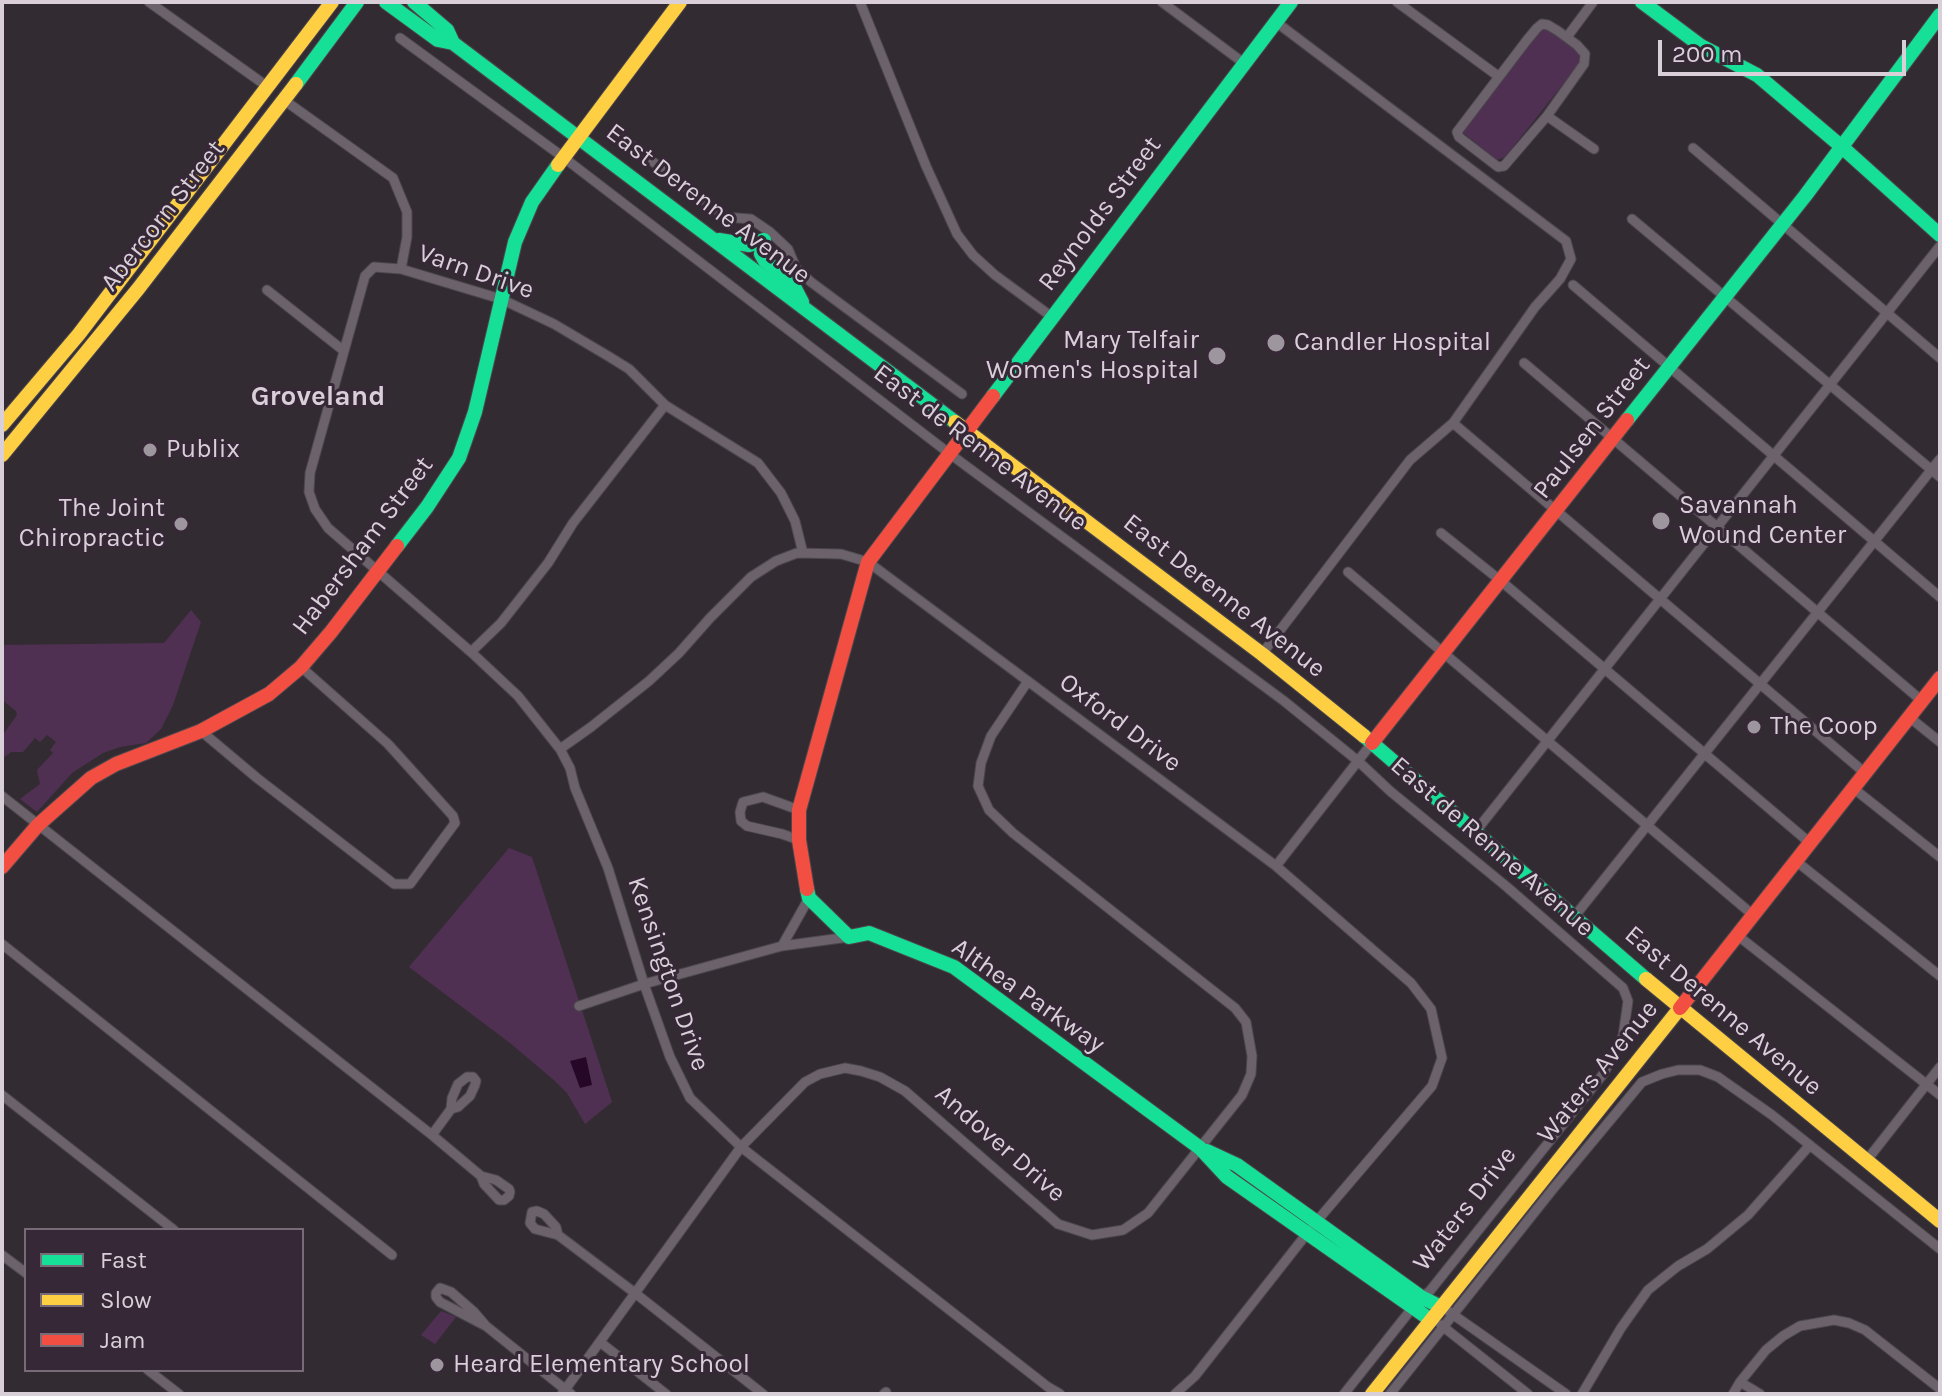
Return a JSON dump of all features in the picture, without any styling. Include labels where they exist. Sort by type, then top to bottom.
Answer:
[{"type":"main road","name":"Abercorn Street","points":[[2,425],[70,346],[332,2]]},
{"type":"main road","name":"Abercorn Street","points":[[2,455],[138,289],[357,2]]},
{"type":"main road","name":"East Derenne Avenue","points":[[386,2],[438,40],[453,43],[1262,654],[1476,831],[1680,1008],[1940,1221]]},
{"type":"main road","name":"East Derenne Avenue","points":[[414,2],[447,30],[453,43]]},
{"type":"main road","name":"Habersham Street","points":[[2,867],[38,825],[91,778],[116,764],[221,722],[269,694],[301,667],[331,632],[446,480],[459,458],[475,412],[515,242],[523,220],[542,186],[680,2]]},
{"type":"main road","name":"Reynolds Street","points":[[809,898],[799,840],[799,810],[868,562],[1291,2]]},
{"type":"main road","points":[[1642,2],[1701,46],[1757,75],[1940,235]]},
{"type":"main road","name":"Paulsen Street","points":[[1372,743],[1670,368],[1940,15]]},
{"type":"main road","points":[[182,200],[187,204],[188,222]]},
{"type":"main road","points":[[715,239],[741,245],[764,240],[761,254],[765,261],[791,281],[804,308]]},
{"type":"main road","name":"Waters Avenue","points":[[1447,1310],[1940,678]]},
{"type":"main road","points":[[809,898],[849,937]]},
{"type":"main road","name":"Althea Parkway","points":[[849,937],[869,933],[954,967],[1200,1148],[1227,1177],[1312,1227],[1417,1301],[1437,1323]]},
{"type":"main road","name":"Althea Parkway","points":[[1417,1301],[1447,1310]]},
{"type":"main road","name":"Waters Drive","points":[[1372,1394],[1447,1310]]},
{"type":"street","points":[[149,2],[268,87]]},
{"type":"street","points":[[860,2],[957,234],[973,255],[995,275],[1052,317]]},
{"type":"street","points":[[1162,2],[1245,64]]},
{"type":"street","points":[[1397,2],[1498,76]]},
{"type":"street","points":[[1567,37],[1593,2]]},
{"type":"street","points":[[1262,654],[1410,460],[1453,423],[1535,307],[1560,279],[1571,259],[1566,241],[1276,22]]},
{"type":"street","points":[[1542,24],[1548,25],[1567,37],[1584,52],[1585,60],[1547,116],[1504,166],[1498,167],[1459,137],[1457,132],[1537,28],[1542,24]]},
{"type":"street","name":"East de Renne Avenue","points":[[400,38],[563,157],[950,454],[1284,701],[1623,988],[1628,1001]]},
{"type":"street","points":[[284,100],[393,178],[407,212],[407,237],[401,269]]},
{"type":"street","points":[[1547,116],[1594,149]]},
{"type":"street","points":[[614,132],[725,217],[751,219],[770,232],[788,249],[796,268],[811,282],[962,394]]},
{"type":"street","points":[[1693,148],[1940,358]]},
{"type":"street","points":[[1632,219],[1936,473]]},
{"type":"street","points":[[1476,831],[1940,246]]},
{"type":"street","name":"Varn Drive","points":[[378,571],[328,528],[315,509],[309,492],[310,473],[365,276],[374,267],[401,269],[501,299],[554,324],[629,369],[665,405],[758,463],[781,493],[795,521],[803,553]]},
{"type":"street","points":[[1573,285],[1940,597]]},
{"type":"street","points":[[267,290],[344,351]]},
{"type":"street","points":[[1524,363],[1922,701]]},
{"type":"street","points":[[471,652],[511,611],[548,563],[573,523],[665,405]]},
{"type":"street","points":[[1453,423],[1865,773]]},
{"type":"street","points":[[1574,917],[1875,541],[1936,473],[1940,459]]},
{"type":"street","points":[[1441,533],[1810,843]]},
{"type":"street","name":"Oxford Drive","points":[[560,749],[649,681],[751,577],[776,561],[803,553],[841,554],[868,562],[1276,866],[1411,983],[1431,1009],[1442,1058],[1432,1086],[1312,1227]]},
{"type":"street","name":"Kensington Drive","points":[[378,571],[518,696],[560,749],[608,868],[670,1057],[690,1098],[741,1147],[1060,1394]]},
{"type":"street","points":[[1348,572],[1753,915]]},
{"type":"street","points":[[201,731],[394,884],[410,884],[455,823],[453,816],[388,744],[301,667]]},
{"type":"street","name":"Andover Drive","points":[[566,1393],[741,1147],[805,1082],[820,1074],[845,1068],[861,1071],[880,1077],[905,1091],[1058,1224],[1092,1235],[1123,1230],[1148,1213],[1242,1095],[1251,1074],[1252,1056],[1246,1022],[1235,1008],[1013,833],[989,810],[978,786],[981,763],[991,736],[1028,681]]},
{"type":"street","points":[[1909,717],[1940,742]]},
{"type":"street","name":"Paulsen Street","points":[[1276,866],[1372,743]]},
{"type":"street","points":[[1853,788],[1940,857]]},
{"type":"street","points":[[2,796],[481,1176]]},
{"type":"street","points":[[799,810],[763,797],[743,802],[740,812],[741,821],[747,826],[799,840]]},
{"type":"street","points":[[1796,861],[1940,976]]},
{"type":"street","points":[[782,946],[809,898]]},
{"type":"street","points":[[1737,935],[1940,1095]]},
{"type":"street","name":"Althea Parkway","points":[[579,1006],[644,984],[782,946],[849,937]]},
{"type":"street","points":[[2,944],[392,1255]]},
{"type":"street","name":"Waters Drive","points":[[1344,1394],[1604,1073],[1623,1036],[1628,1001]]},
{"type":"street","points":[[1867,1160],[1940,1067]]},
{"type":"street","name":"Waters Drive","points":[[1447,1310],[1642,1082],[1678,1070],[1700,1070],[1718,1077],[1810,1145]]},
{"type":"street","points":[[2,1095],[171,1228]]},
{"type":"street","points":[[432,1135],[451,1109]]},
{"type":"street","points":[[1582,1394],[1621,1328],[1648,1290],[1678,1266],[1707,1249],[1748,1215],[1810,1145],[1940,1249]]},
{"type":"street","points":[[1175,1394],[1195,1376],[1312,1227]]},
{"type":"street","points":[[558,1235],[763,1394]]},
{"type":"street","points":[[2,1255],[24,1272]]},
{"type":"street","points":[[486,1326],[440,1302],[436,1293],[440,1288],[451,1292],[486,1326],[566,1393]]},
{"type":"street","name":"Althea Parkway","points":[[1447,1310],[1566,1394]]},
{"type":"street","points":[[1733,1394],[1766,1350],[1783,1336],[1800,1326],[1834,1320],[1865,1330],[1940,1389]]},
{"type":"street","name":"Althea Parkway","points":[[1437,1323],[1528,1394]]},
{"type":"street","name":"Waters Drive","points":[[1390,1394],[1437,1323]]},
{"type":"street","points":[[600,1342],[666,1394]]},
{"type":"street","points":[[151,1372],[179,1394]]},
{"type":"street","points":[[1740,1382],[1760,1394]]},
{"type":"shaded area","points":[[1541,28],[1575,50],[1579,54],[1579,64],[1505,157],[1497,160],[1462,132]]},
{"type":"shaded area","points":[[191,610],[201,622],[173,705],[161,729],[146,743],[103,753],[72,773],[37,812],[20,799],[40,784],[37,770],[53,753],[50,750],[56,742],[47,735],[40,742],[35,738],[23,752],[11,752],[2,763],[2,736],[17,715],[2,700],[2,645],[164,643]]},
{"type":"shaded area","points":[[509,848],[532,857],[612,1102],[585,1124],[567,1093],[555,1081],[409,967]]},
{"type":"shaded area","points":[[586,1057],[592,1085],[580,1088],[570,1061]]},
{"type":"shaded area","points":[[441,1311],[456,1317],[435,1344],[421,1335]]},
{"type":"traffic: fast","points":[[296,84],[357,2]]},
{"type":"traffic: fast","points":[[386,2],[438,40],[453,43]]},
{"type":"traffic: fast","points":[[414,2],[447,30],[453,43],[955,422]]},
{"type":"traffic: fast","points":[[993,396],[1291,2]]},
{"type":"traffic: fast","points":[[1642,2],[1701,46],[1757,75],[1940,235]]},
{"type":"traffic: fast","points":[[1627,420],[1805,196],[1940,15]]},
{"type":"traffic: fast","points":[[397,546],[459,458],[475,412],[515,242],[532,202],[558,165]]},
{"type":"traffic: fast","points":[[719,240],[749,245],[764,240]]},
{"type":"traffic: fast","points":[[764,240],[761,254],[765,261],[791,281],[802,302]]},
{"type":"traffic: fast","points":[[1364,736],[1646,979]]},
{"type":"traffic: fast","points":[[807,889],[809,898],[849,937],[869,933],[954,967],[1200,1148],[1227,1177],[1431,1320]]},
{"type":"traffic: fast","points":[[1207,1151],[1237,1165],[1421,1297],[1441,1307]]},
{"type":"traffic: slow","points":[[2,425],[79,334],[332,2]]},
{"type":"traffic: slow","points":[[558,165],[680,2]]},
{"type":"traffic: slow","points":[[2,455],[138,289],[296,84]]},
{"type":"traffic: slow","points":[[955,422],[1262,654],[1364,736]]},
{"type":"traffic: slow","points":[[1646,979],[1940,1221]]},
{"type":"traffic: slow","points":[[1372,1394],[1680,1008]]},
{"type":"traffic: jam","points":[[807,889],[799,840],[799,810],[868,562],[993,396]]},
{"type":"traffic: jam","points":[[1372,743],[1627,420]]},
{"type":"traffic: jam","points":[[2,867],[38,825],[91,778],[116,764],[201,731],[269,694],[301,667],[397,546]]},
{"type":"traffic: jam","points":[[1680,1008],[1940,678]]},
{"type":"place","name":"Candler Hospital","points":[[1276,343]]},
{"type":"place","name":"Mary Telfair Women's Hospital","points":[[1217,356]]},
{"type":"place","name":"Publix","points":[[150,450]]},
{"type":"place","name":"Savannah Wound Center","points":[[1661,521]]},
{"type":"place","name":"The Joint Chiropractic","points":[[181,524]]},
{"type":"place","name":"The Coop","points":[[1754,727]]},
{"type":"place","name":"Heard Elementary School","points":[[437,1365]]},
{"type":"district","name":"Groveland","points":[[318,397]]}]
